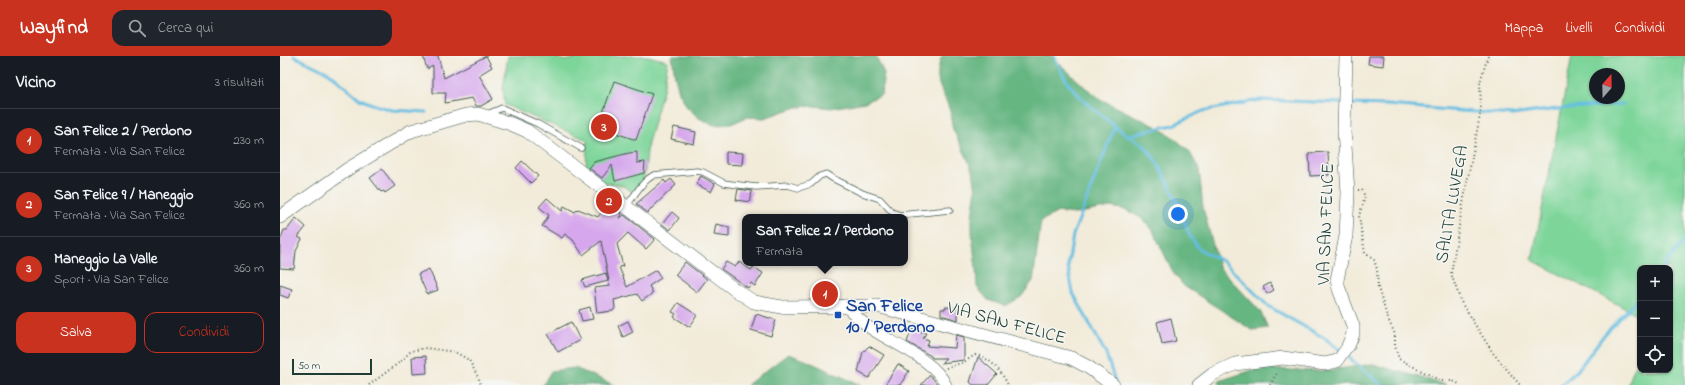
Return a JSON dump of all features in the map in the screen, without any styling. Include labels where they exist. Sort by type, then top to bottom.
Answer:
[{"type":"street","name":"VIA SAN FELICE","points":[[1199,385],[1213,374],[1235,364],[1283,358],[1325,364],[1337,361],[1348,346],[1353,326],[1337,280],[1346,236],[1348,193],[1344,130],[1346,56]]},
{"type":"street","name":"VIA SAN FELICE","points":[[280,218],[348,169],[411,131],[466,115],[485,115],[528,131],[581,171],[626,208],[734,289],[754,302],[782,307],[803,308],[877,306],[1071,358],[1088,367],[1111,384]]},
{"type":"street","points":[[844,306],[870,328],[914,355],[935,370],[946,385]]},
{"type":"lane","points":[[485,115],[502,108],[538,124],[581,148]]},
{"type":"lane","points":[[626,208],[645,181],[650,177],[654,175],[697,171],[703,172],[724,183],[756,187],[788,185],[798,188],[811,184],[820,176],[826,174],[862,193],[880,199],[892,212],[897,214]]},
{"type":"lane","points":[[908,214],[950,210]]},
{"type":"path","name":"SALITA LUVEGA","points":[[1488,56],[1480,82],[1482,110],[1461,214],[1451,274],[1466,311],[1493,353],[1520,385]]},
{"type":"path","points":[[1348,193],[1354,190],[1362,190],[1365,197],[1359,216],[1365,253],[1374,260],[1377,269],[1378,288],[1388,319],[1395,334],[1395,346],[1399,359],[1441,381],[1453,381],[1461,385]]},
{"type":"path","points":[[369,385],[400,362],[411,351],[426,348],[455,352],[469,360],[481,385]]},
{"type":"path","points":[[935,370],[964,362],[975,355],[982,356],[1003,374],[1008,385]]},
{"type":"path","points":[[1270,385],[1283,358]]},
{"type":"green space","points":[[508,56],[553,56],[565,61],[583,56],[648,56],[668,61],[663,90],[648,143],[644,178],[635,194],[621,185],[605,184],[586,170],[587,140],[505,105],[503,89]]},
{"type":"green space","points":[[672,56],[876,56],[884,74],[881,95],[865,102],[831,108],[814,106],[797,107],[764,118],[747,117],[731,124],[714,125],[699,118],[687,107],[679,92]]},
{"type":"green space","points":[[942,56],[1051,56],[1086,88],[1102,100],[1155,126],[1173,137],[1189,151],[1199,169],[1203,208],[1219,267],[1260,311],[1268,328],[1252,330],[1184,286],[1174,274],[1152,229],[1141,218],[1127,210],[1110,207],[1075,214],[1058,212],[1041,221],[1033,281],[1021,297],[1005,306],[988,300],[977,287],[972,228],[975,192],[974,176],[953,129],[950,111],[939,85],[938,73]]},
{"type":"green space","points":[[1572,56],[1685,56],[1685,385],[1628,385],[1637,360],[1637,373],[1673,373],[1673,265],[1637,265],[1637,314],[1532,260]]},
{"type":"green space","points":[[788,354],[805,360],[860,385],[747,385]]},
{"type":"green space","points":[[1373,364],[1446,385],[1220,385],[1219,381],[1256,369],[1324,371]]},
{"type":"green space","points":[[575,368],[614,385],[543,385],[551,371]]},
{"type":"building","points":[[423,56],[438,56],[444,78],[486,56],[492,67],[479,75],[493,99],[481,106],[476,106],[472,98],[445,103],[446,93],[433,93],[433,66],[427,69]]},
{"type":"building","points":[[1369,56],[1384,56],[1383,66],[1368,64]]},
{"type":"building","points":[[614,81],[652,94],[636,140],[598,127]]},
{"type":"building","points":[[674,127],[696,132],[694,144],[671,139]]},
{"type":"building","points":[[637,152],[637,163],[645,162],[644,173],[615,181],[612,165],[602,178],[589,168],[594,162]]},
{"type":"building","points":[[726,152],[743,153],[742,165],[726,164]]},
{"type":"building","points":[[1328,152],[1329,175],[1310,176],[1309,153]]},
{"type":"building","points":[[522,161],[538,176],[531,183],[516,168]]},
{"type":"building","points":[[382,169],[395,186],[385,193],[384,191],[381,192],[370,178]]},
{"type":"building","points":[[701,176],[715,184],[711,192],[696,184]]},
{"type":"building","points":[[671,179],[676,185],[648,213],[636,204],[664,180],[666,183]]},
{"type":"building","points":[[738,189],[752,191],[750,202],[736,200]]},
{"type":"building","points":[[547,198],[562,211],[564,206],[575,212],[578,209],[598,217],[607,205],[614,207],[622,214],[619,219],[624,215],[655,239],[646,249],[628,233],[617,244],[623,266],[619,267],[627,287],[656,270],[661,278],[649,286],[653,293],[642,301],[637,294],[614,300],[615,308],[613,311],[597,313],[594,288],[610,286],[601,241],[583,255],[573,240],[565,234],[562,238],[542,226],[549,215],[539,207]]},
{"type":"building","points":[[672,212],[679,218],[670,230],[662,224]]},
{"type":"building","points":[[296,218],[306,227],[298,237],[302,239],[296,251],[294,269],[280,268],[280,241],[284,230],[287,230]]},
{"type":"building","points":[[716,224],[729,227],[729,237],[714,235]]},
{"type":"building","points":[[685,262],[707,279],[697,292],[675,275]]},
{"type":"building","points":[[726,262],[735,267],[739,262],[742,266],[745,266],[751,270],[753,267],[763,273],[755,286],[751,283],[748,288],[721,269]]},
{"type":"building","points":[[429,269],[438,290],[427,294],[418,274]]},
{"type":"building","points":[[606,273],[608,281],[585,287],[582,280]]},
{"type":"building","points":[[1270,283],[1274,290],[1267,294],[1263,287]]},
{"type":"building","points":[[280,285],[292,289],[288,298],[280,295]]},
{"type":"building","points":[[678,303],[697,315],[690,327],[674,317],[676,314],[672,312]]},
{"type":"building","points":[[590,307],[593,319],[582,321],[579,310]]},
{"type":"building","points":[[945,307],[958,308],[958,320],[941,315],[941,309],[945,309]]},
{"type":"building","points":[[756,314],[776,320],[771,336],[751,330]]},
{"type":"building","points":[[1171,318],[1176,341],[1162,344],[1157,322]]},
{"type":"building","points":[[628,321],[633,332],[623,337],[618,326]]},
{"type":"building","points":[[571,322],[580,340],[558,352],[548,334]]},
{"type":"building","points":[[912,329],[926,333],[923,338],[929,340],[927,346],[955,348],[956,335],[964,337],[964,360],[941,363],[946,358],[932,358],[907,342]]},
{"type":"building","points":[[869,346],[884,355],[869,378],[858,372],[863,352]]},
{"type":"building","points":[[426,356],[427,373],[413,374],[412,357]]},
{"type":"building","points":[[978,357],[997,374],[988,385],[973,385],[970,382]]},
{"type":"building","points":[[898,364],[909,371],[900,385],[885,385]]},
{"type":"building","points":[[930,375],[938,385],[921,385]]},
{"type":"waterway","points":[[294,56],[329,73],[360,99],[392,110],[426,112]]},
{"type":"waterway","points":[[1054,56],[1067,82],[1084,101],[1121,131],[1145,146],[1156,161],[1170,186],[1190,236],[1199,249],[1224,262],[1268,306],[1326,339],[1382,385]]},
{"type":"waterway","points":[[1129,135],[1173,125],[1203,111],[1260,100],[1342,103]]},
{"type":"waterway","points":[[1348,104],[1387,105],[1512,115],[1557,109],[1623,104]]},
{"type":"waterway","points":[[1115,126],[1073,235],[1068,266],[1073,293],[1106,354],[1115,381]]},
{"type":"waterway","points":[[1664,265],[1685,240]]},
{"type":"waterway","points":[[1561,385],[1577,371],[1604,335],[1637,300]]},
{"type":"place","name":"Maneggio La Valle","points":[[604,127]]},
{"type":"place","name":"San Felice 9 / Maneggio","points":[[609,201]]},
{"type":"place","name":"San Felice 2 / Perdono","points":[[825,294]]},
{"type":"place","name":"San Felice 10 / Perdono","points":[[838,315]]}]
